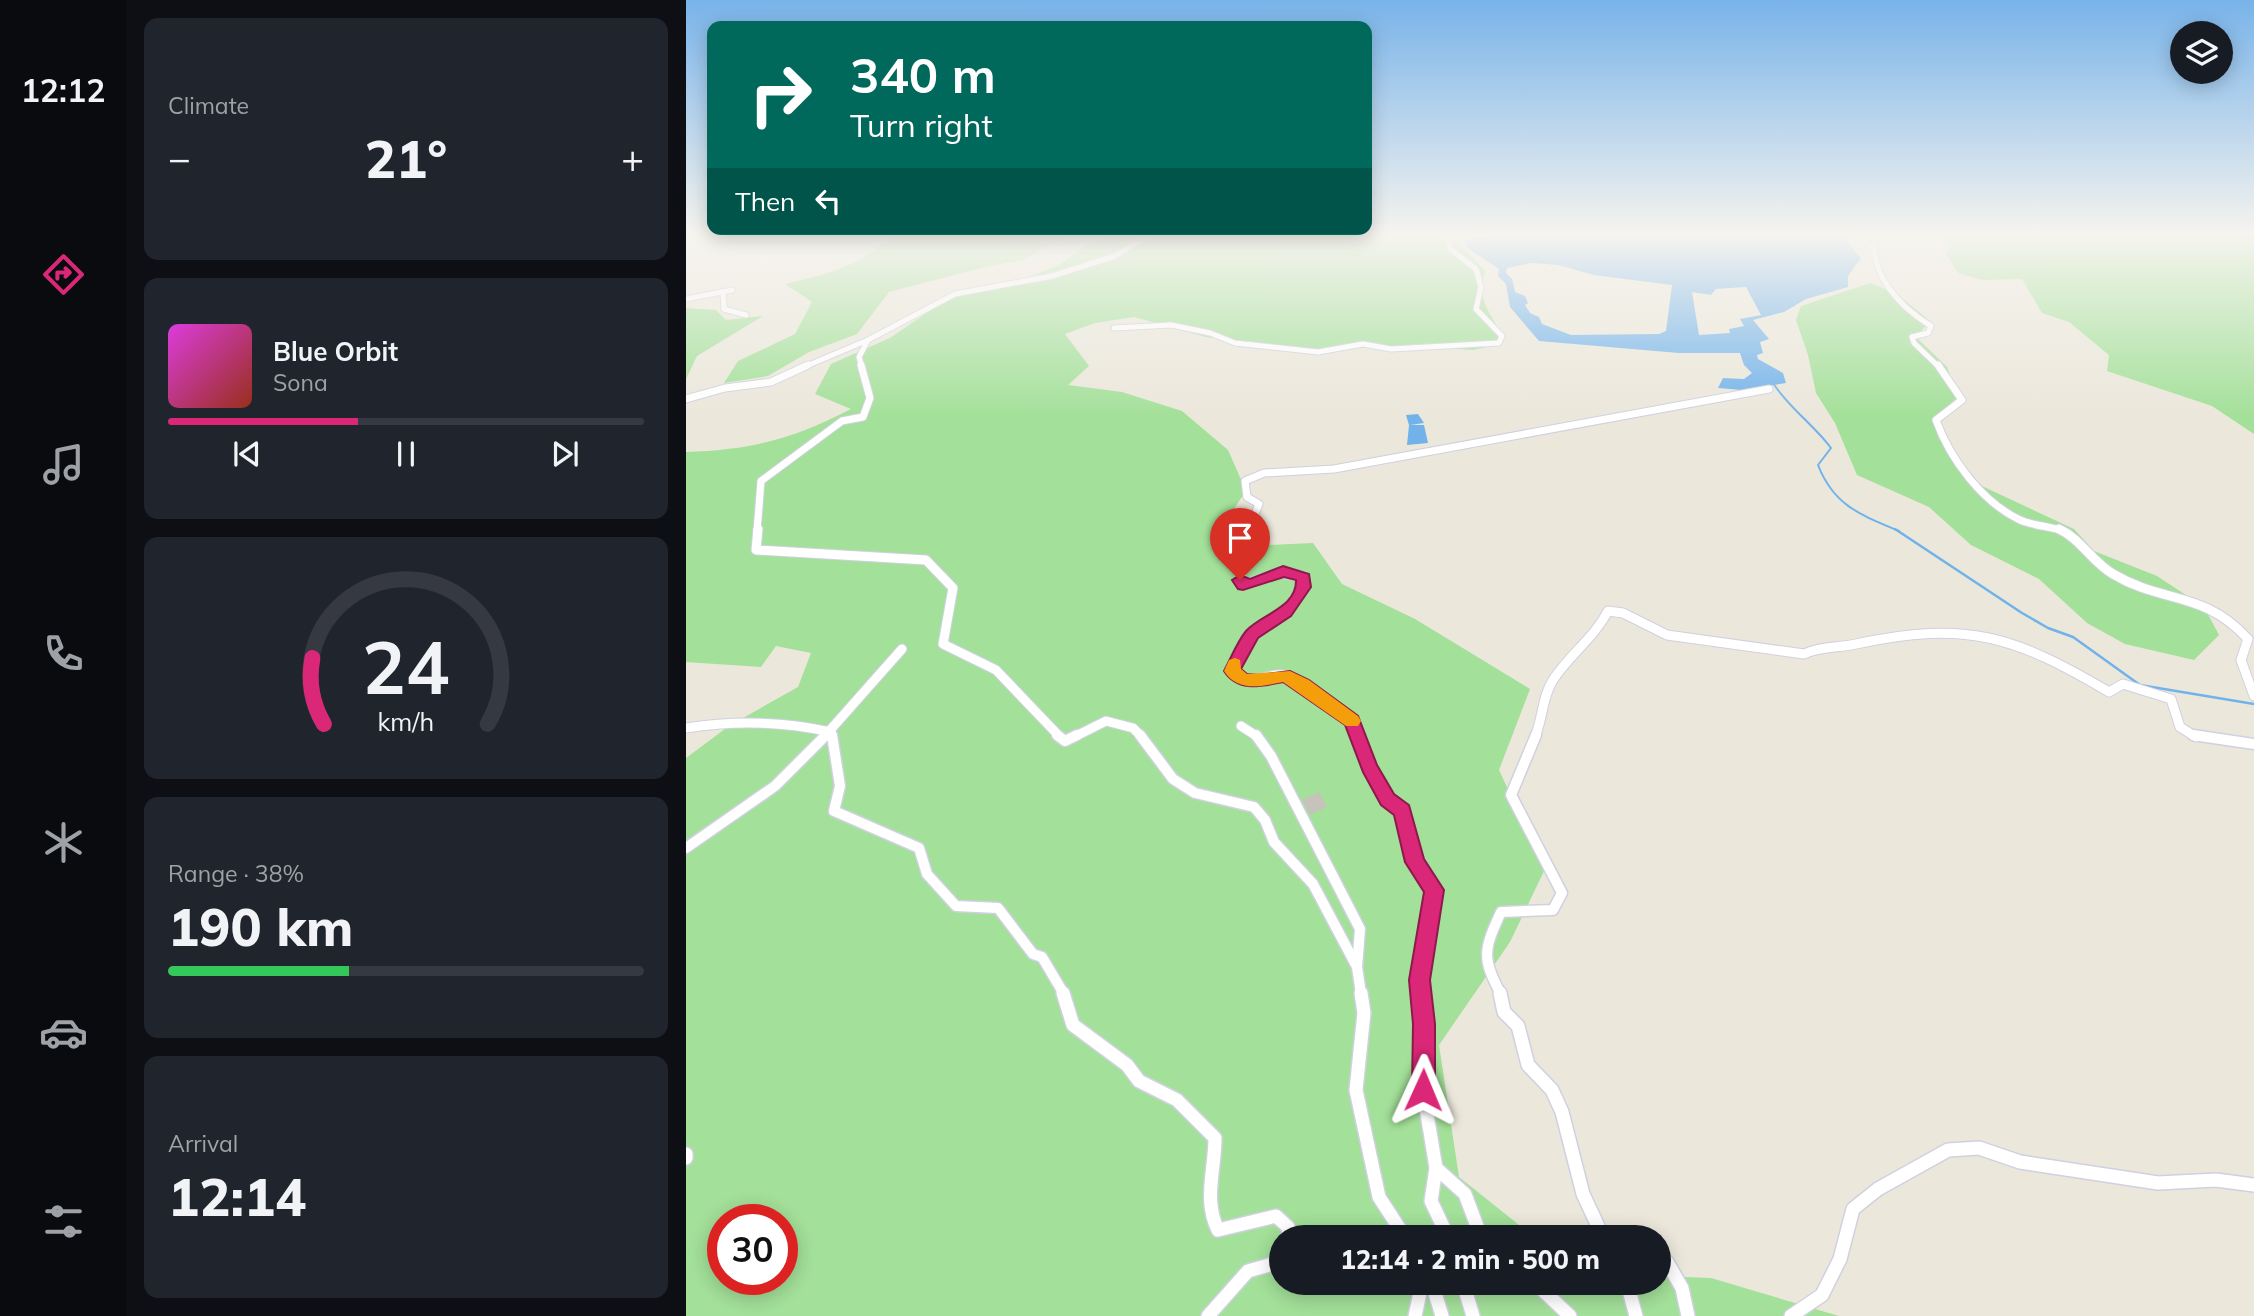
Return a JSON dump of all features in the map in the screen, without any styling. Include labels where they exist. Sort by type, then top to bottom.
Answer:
[{"type":"street","points":[[686,299],[705,295]]},
{"type":"street","points":[[723,295],[724,309],[729,308],[746,316]]},
{"type":"street","points":[[686,399],[725,388],[771,382],[848,345],[868,340],[952,295]]},
{"type":"street","points":[[1114,328],[1171,325],[1219,335],[1235,343],[1318,352],[1363,344],[1391,349],[1499,343],[1502,336],[1475,310],[1475,295]]},
{"type":"street","points":[[1893,295],[1931,326],[1928,333],[1912,337],[1913,343],[1936,362],[1962,400],[1936,420],[1949,451],[1992,502],[2006,513],[2034,525],[2063,530],[2115,576],[2217,610],[2237,625],[2248,639],[2241,660],[2254,695]]},
{"type":"street","points":[[868,340],[859,357],[870,398],[863,417],[842,421],[761,481],[756,550],[926,560],[953,588],[943,644],[996,670],[1052,731],[1065,741],[1106,720],[1133,728],[1147,742],[1173,779],[1195,793],[1254,807],[1265,820],[1274,842],[1313,884],[1357,967]]},
{"type":"street","points":[[1442,1225],[1431,1201],[1436,1168],[1423,1090],[1424,1024],[1419,980],[1434,890],[1415,862],[1402,811],[1388,799],[1369,767],[1352,721],[1303,684],[1284,675],[1258,681],[1243,680],[1232,671],[1252,634],[1285,613],[1304,587],[1304,578],[1283,571],[1252,584],[1243,585],[1240,580],[1248,531],[1259,504],[1247,498],[1245,481],[1264,473],[1334,469],[1769,389]]},
{"type":"street","points":[[1597,1225],[1583,1194],[1562,1112],[1552,1090],[1528,1065],[1518,1026],[1504,1012],[1501,995],[1486,967],[1489,937],[1501,912],[1553,910],[1562,892],[1548,861],[1531,840],[1511,795],[1520,764],[1546,709],[1546,690],[1564,666],[1600,629],[1608,611],[1623,613],[1667,635],[1804,654],[1819,646],[1842,647],[1873,639],[1931,634],[1979,634],[2029,648],[2109,692],[2123,684],[2171,699],[2180,727],[2196,737],[2254,744]]},
{"type":"street","points":[[686,848],[775,786],[831,732],[902,649]]},
{"type":"street","points":[[686,728],[734,719],[791,722],[831,732]]},
{"type":"street","points":[[1241,726],[1255,733],[1271,756],[1360,929],[1357,967],[1364,1013],[1356,1090],[1379,1197],[1397,1225]]},
{"type":"street","points":[[831,732],[840,786],[834,811],[919,848],[927,874],[956,906],[998,908],[1033,954],[1042,957],[1062,989],[1073,1025],[1127,1065],[1139,1081],[1177,1100],[1215,1138],[1216,1155],[1208,1189],[1212,1222],[1218,1230],[1276,1216],[1286,1225]]},
{"type":"street","points":[[1791,1316],[1822,1295],[1840,1259],[1853,1209],[1878,1189],[1948,1150],[1979,1148],[2020,1162],[2158,1183],[2216,1180],[2254,1185]]},
{"type":"street","points":[[1436,1168],[1465,1194],[1477,1225]]},
{"type":"street","points":[[1208,1316],[1248,1271],[1269,1265]]},
{"type":"street","points":[[1671,1269],[1682,1288],[1688,1316]]},
{"type":"street","points":[[1415,1316],[1422,1295]]},
{"type":"street","points":[[1436,1295],[1442,1316]]},
{"type":"street","points":[[1467,1295],[1473,1316]]},
{"type":"street","points":[[1548,1295],[1570,1316]]},
{"type":"street","points":[[1630,1295],[1636,1316]]},
{"type":"green space","points":[[802,295],[886,295],[857,334],[809,352],[768,376],[724,383],[738,361],[795,334],[812,302]]},
{"type":"green space","points":[[952,295],[1483,295],[1501,344],[1473,350],[1411,346],[1315,350],[1206,337],[1134,317],[1095,323],[1065,334],[1089,366],[1068,385],[1122,392],[1182,411],[1228,450],[1246,491],[1220,529],[1247,546],[1313,543],[1342,584],[1415,619],[1530,689],[1499,770],[1545,869],[1510,942],[1439,1045],[1459,1177],[1519,1225],[1269,1225],[1269,1295],[1671,1295],[1671,1276],[1711,1278],[1839,1316],[686,1316],[686,758],[729,726],[798,687],[811,653],[776,646],[761,667],[686,662],[686,452],[731,449],[771,441],[810,428],[851,409],[815,394],[831,364],[890,338]]},
{"type":"green space","points":[[1833,295],[1899,295],[1930,321],[1916,337],[1947,367],[1958,397],[1932,419],[1969,480],[2074,529],[2094,551],[2157,576],[2204,607],[2219,635],[2194,660],[2125,644],[2087,623],[2039,579],[1971,545],[1929,507],[1857,475],[1835,423],[1816,393],[1808,355],[1796,320],[1801,306]]},
{"type":"green space","points":[[2032,295],[2254,295],[2254,434],[2212,406],[2107,371],[2109,355],[2069,322],[2042,313]]},
{"type":"green space","points":[[686,308],[716,310],[726,320],[763,316],[697,356],[686,379]]},
{"type":"water","points":[[1508,295],[1525,296],[1528,303],[1525,305],[1530,313],[1539,317],[1542,324],[1571,335],[1659,334],[1666,331],[1671,295],[1693,295],[1699,335],[1730,333],[1729,329],[1744,326],[1740,319],[1761,315],[1751,295],[1819,295],[1806,299],[1784,312],[1753,320],[1769,339],[1760,342],[1763,353],[1757,355],[1758,359],[1783,373],[1786,383],[1742,390],[1718,388],[1723,378],[1744,379],[1752,373],[1744,365],[1740,353],[1679,353],[1539,341],[1510,307]]},
{"type":"water","points":[[1418,414],[1424,423],[1410,425],[1424,425],[1428,443],[1407,445],[1409,425],[1406,415]]},
{"type":"building","points":[[1319,792],[1327,807],[1310,815],[1302,800]]},
{"type":"waterway","points":[[1773,383],[1831,448],[1818,465],[1832,490],[1861,514],[1896,530]]},
{"type":"waterway","points":[[1896,530],[2022,613],[2048,628],[2073,637],[2140,685],[2254,704]]},
{"type":"slow traffic","points":[[1235,664],[1232,671],[1243,680],[1258,681],[1284,675],[1303,684],[1352,721]]},
{"type":"route","points":[[1240,580],[1243,585],[1252,584],[1268,575],[1283,571],[1304,578],[1304,587],[1285,613],[1252,634],[1232,671],[1243,680],[1258,681],[1284,675],[1303,684],[1352,721],[1369,767],[1388,799],[1402,811],[1410,833],[1415,862],[1434,890],[1419,980],[1424,1024],[1423,1090]]}]
